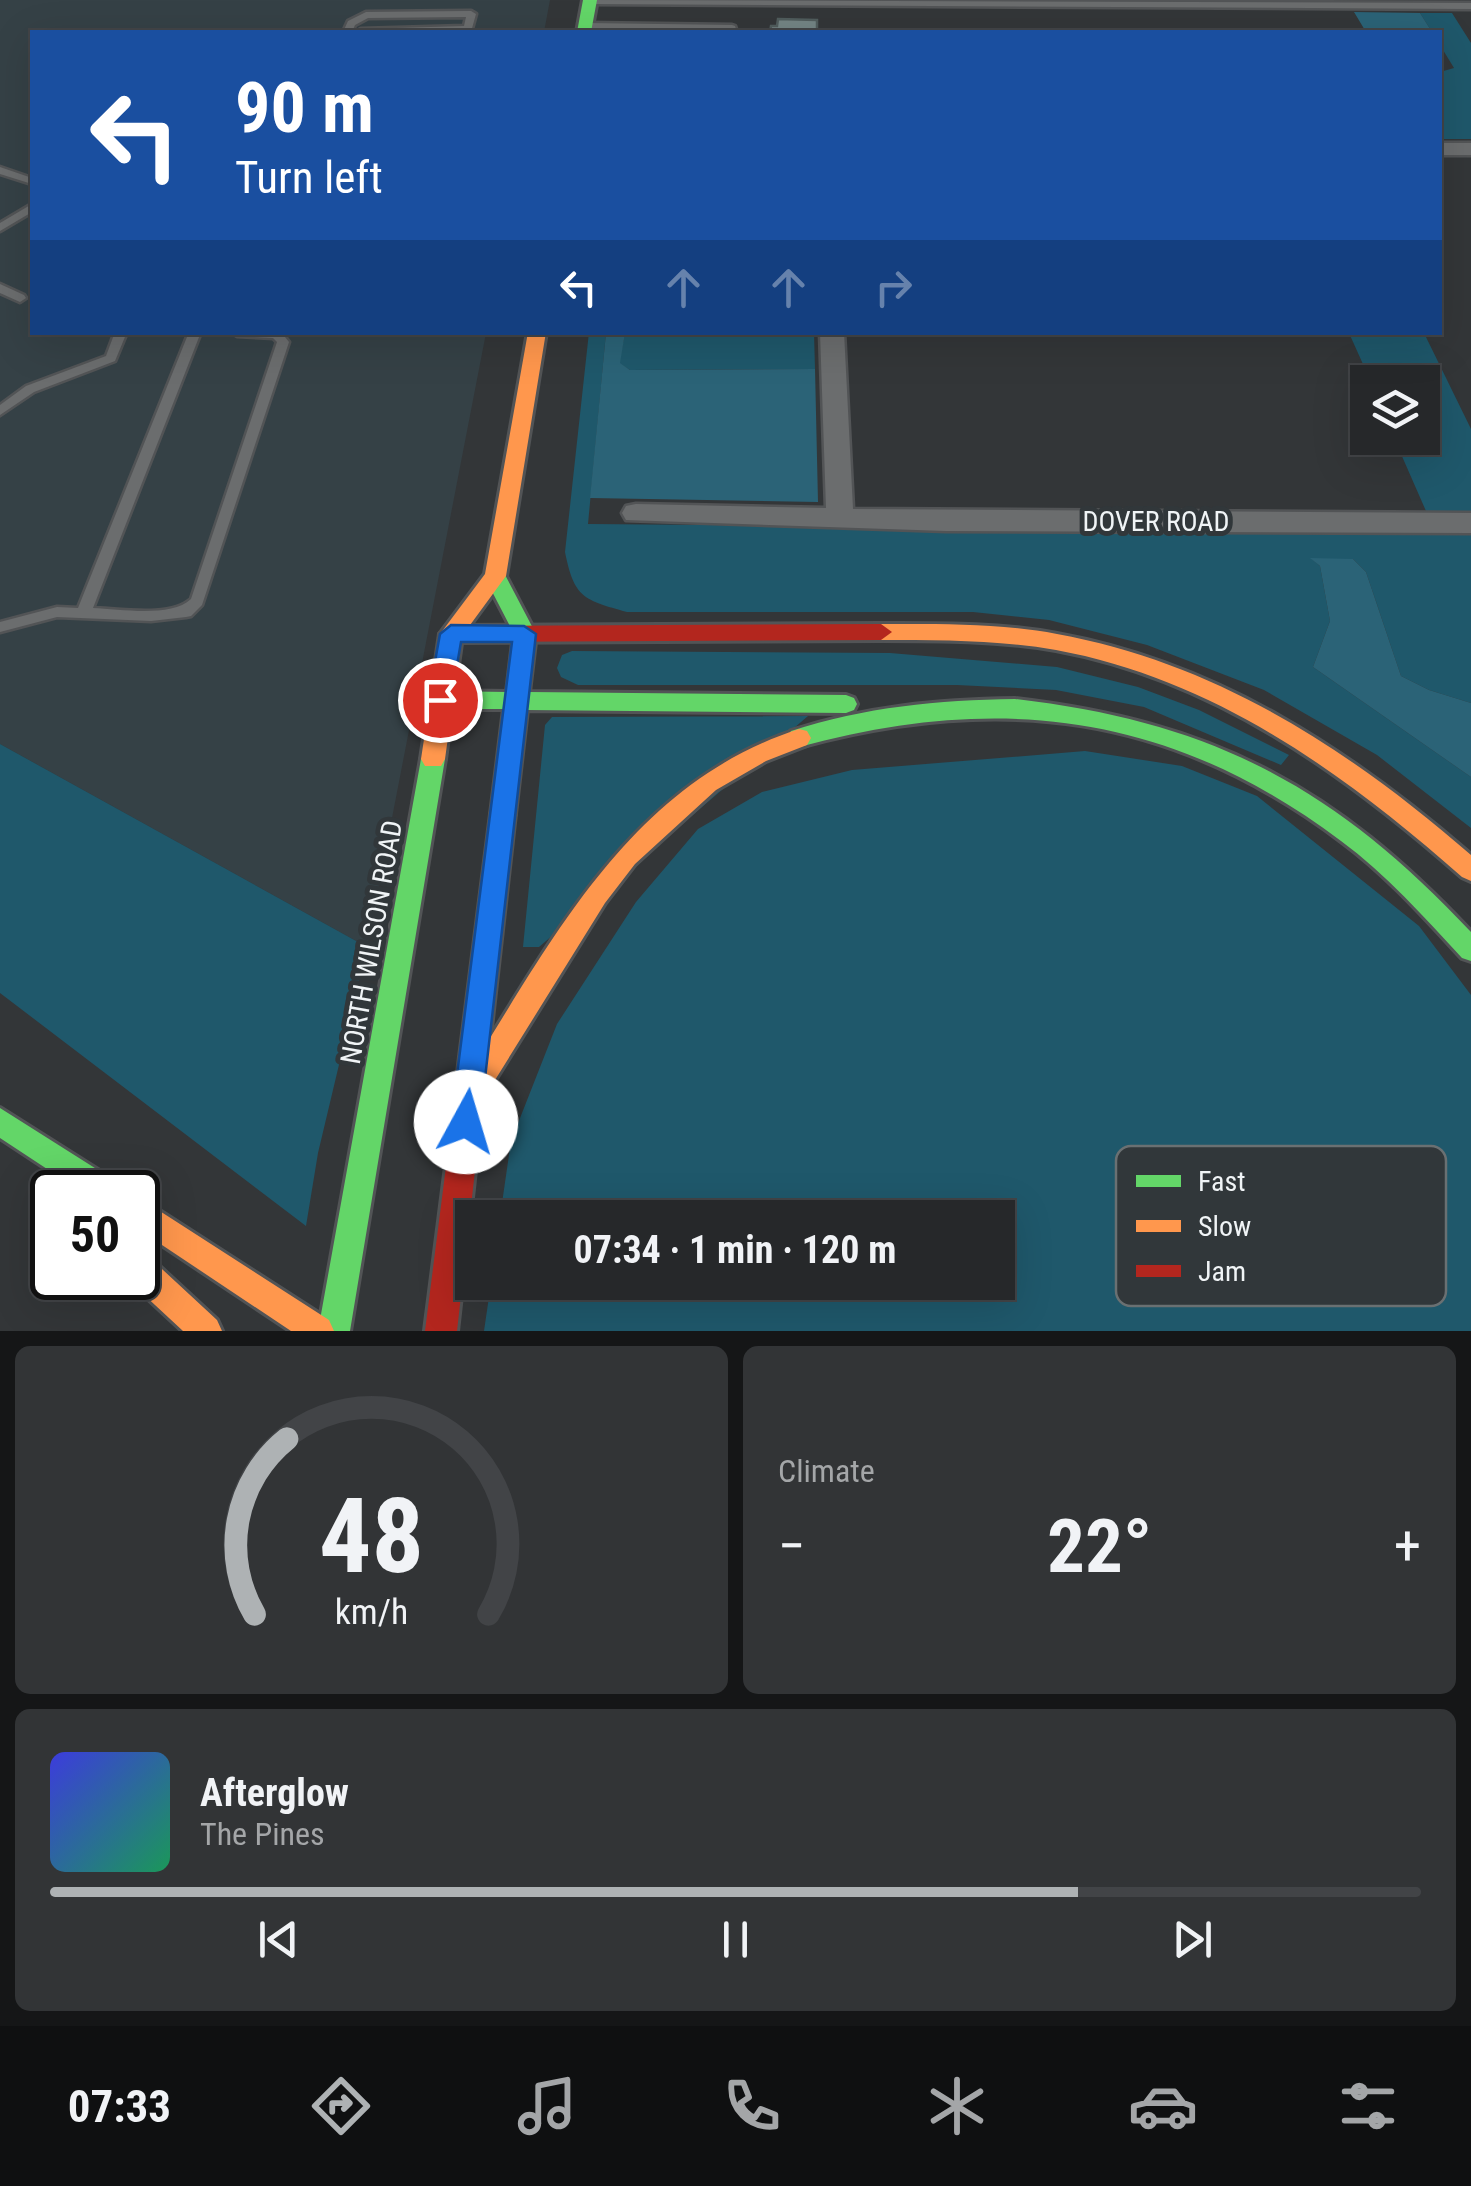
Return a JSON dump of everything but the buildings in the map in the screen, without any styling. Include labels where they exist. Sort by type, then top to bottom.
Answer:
[{"type":"main road","points":[[585,29],[590,1]]},
{"type":"main road","name":"NORTH WILSON ROAD","points":[[334,1331],[423,831],[451,634],[495,576],[536,335]]},
{"type":"main road","points":[[440,1331],[524,634],[495,576]]},
{"type":"main road","points":[[451,634],[933,632],[984,633],[1064,644],[1148,667],[1221,696],[1300,735],[1373,784],[1471,870]]},
{"type":"main road","points":[[440,700],[1026,707],[1096,716],[1171,734],[1241,762],[1314,804],[1384,858],[1471,950]]},
{"type":"main road","points":[[467,1100],[597,893],[626,858],[684,802],[715,778],[787,739],[857,721],[968,706]]},
{"type":"main road","points":[[0,1122],[74,1170]]},
{"type":"main road","points":[[0,1141],[28,1167]]},
{"type":"main road","points":[[160,1227],[318,1331]]},
{"type":"main road","points":[[160,1288],[206,1331]]},
{"type":"street","points":[[1442,149],[1471,149]]},
{"type":"street","points":[[832,335],[840,518]]},
{"type":"street","name":"DOVER ROAD","points":[[636,514],[1471,524]]},
{"type":"lane","points":[[590,1],[1471,6]]},
{"type":"lane","points":[[349,30],[366,14],[471,14],[467,30]]},
{"type":"lane","points":[[585,29],[732,30]]},
{"type":"lane","points":[[0,170],[30,180]]},
{"type":"lane","points":[[0,228],[30,208]]},
{"type":"lane","points":[[0,288],[20,298]]},
{"type":"lane","points":[[0,411],[30,389],[112,358],[120,335]]},
{"type":"lane","points":[[84,612],[194,335]]},
{"type":"lane","points":[[0,627],[57,612],[151,616],[186,612],[197,601],[283,342],[277,336],[267,335]]},
{"type":"shaded area","points":[[0,0],[550,0],[544,30],[30,30],[30,335],[486,335],[367,947],[0,744]]},
{"type":"shaded area","points":[[1354,12],[1420,13],[1431,30],[1365,30]]},
{"type":"shaded area","points":[[1420,13],[1452,13],[1471,43],[1471,139],[1442,139],[1442,71],[1454,68],[1442,48],[1442,30],[1431,30]]},
{"type":"shaded area","points":[[589,335],[606,335],[588,524],[1471,532],[1471,703],[1401,676],[1366,572],[1353,559],[1312,559],[1320,566],[1330,621],[1313,667],[1471,777],[1471,828],[1377,755],[1264,690],[1147,645],[1049,620],[973,612],[627,612],[583,595],[572,579],[565,552]]},
{"type":"shaded area","points":[[606,335],[625,335],[620,363],[630,370],[815,369],[818,502],[590,498]]},
{"type":"shaded area","points":[[625,335],[814,335],[815,369],[630,370],[619,363]]},
{"type":"shaded area","points":[[1350,335],[1425,335],[1440,365],[1363,365]]},
{"type":"shaded area","points":[[1440,366],[1471,429],[1471,511],[1426,511],[1401,455],[1440,455]]},
{"type":"shaded area","points":[[1310,558],[1353,559],[1366,572],[1401,676],[1471,703],[1471,777],[1313,667],[1330,621],[1320,566]]},
{"type":"shaded area","points":[[572,651],[890,653],[1057,667],[1138,687],[1199,710],[1289,755],[1281,765],[1144,707],[1056,690],[957,685],[578,685],[561,677],[557,668],[562,655]]},
{"type":"shaded area","points":[[808,716],[539,947],[523,947],[545,725],[552,717]]},
{"type":"shaded area","points":[[0,744],[367,947],[318,1153],[306,1226],[0,993]]},
{"type":"shaded area","points":[[1085,751],[1182,766],[1257,796],[1419,926],[1471,995],[1471,1331],[484,1331],[489,1300],[1015,1300],[1015,1200],[502,1200],[511,1141],[557,1024],[636,902],[698,829],[762,792],[852,770]]},
{"type":"traffic: fast","points":[[584,30],[590,0]]},
{"type":"traffic: fast","points":[[495,576],[525,634],[503,814]]},
{"type":"traffic: fast","points":[[439,700],[846,704]]},
{"type":"traffic: fast","points":[[799,738],[870,719],[942,709],[1015,708],[1087,717],[1158,734],[1226,759],[1291,793],[1351,834],[1398,875],[1471,950]]},
{"type":"traffic: fast","points":[[334,1331],[433,759]]},
{"type":"traffic: fast","points":[[0,1122],[73,1170]]},
{"type":"traffic: slow","points":[[433,759],[451,634],[495,576],[536,335]]},
{"type":"traffic: slow","points":[[881,632],[969,634],[1056,642],[1115,655],[1172,674],[1280,726],[1330,758],[1426,830],[1471,870]]},
{"type":"traffic: slow","points":[[467,1100],[596,895],[626,857],[708,783],[758,754],[799,738]]},
{"type":"traffic: slow","points":[[160,1227],[318,1331]]},
{"type":"traffic: slow","points":[[160,1288],[206,1331]]},
{"type":"traffic: jam","points":[[451,634],[881,632]]},
{"type":"traffic: jam","points":[[441,1331],[503,814]]},
{"type":"route","points":[[440,700],[451,634],[524,634],[466,1122]]}]
